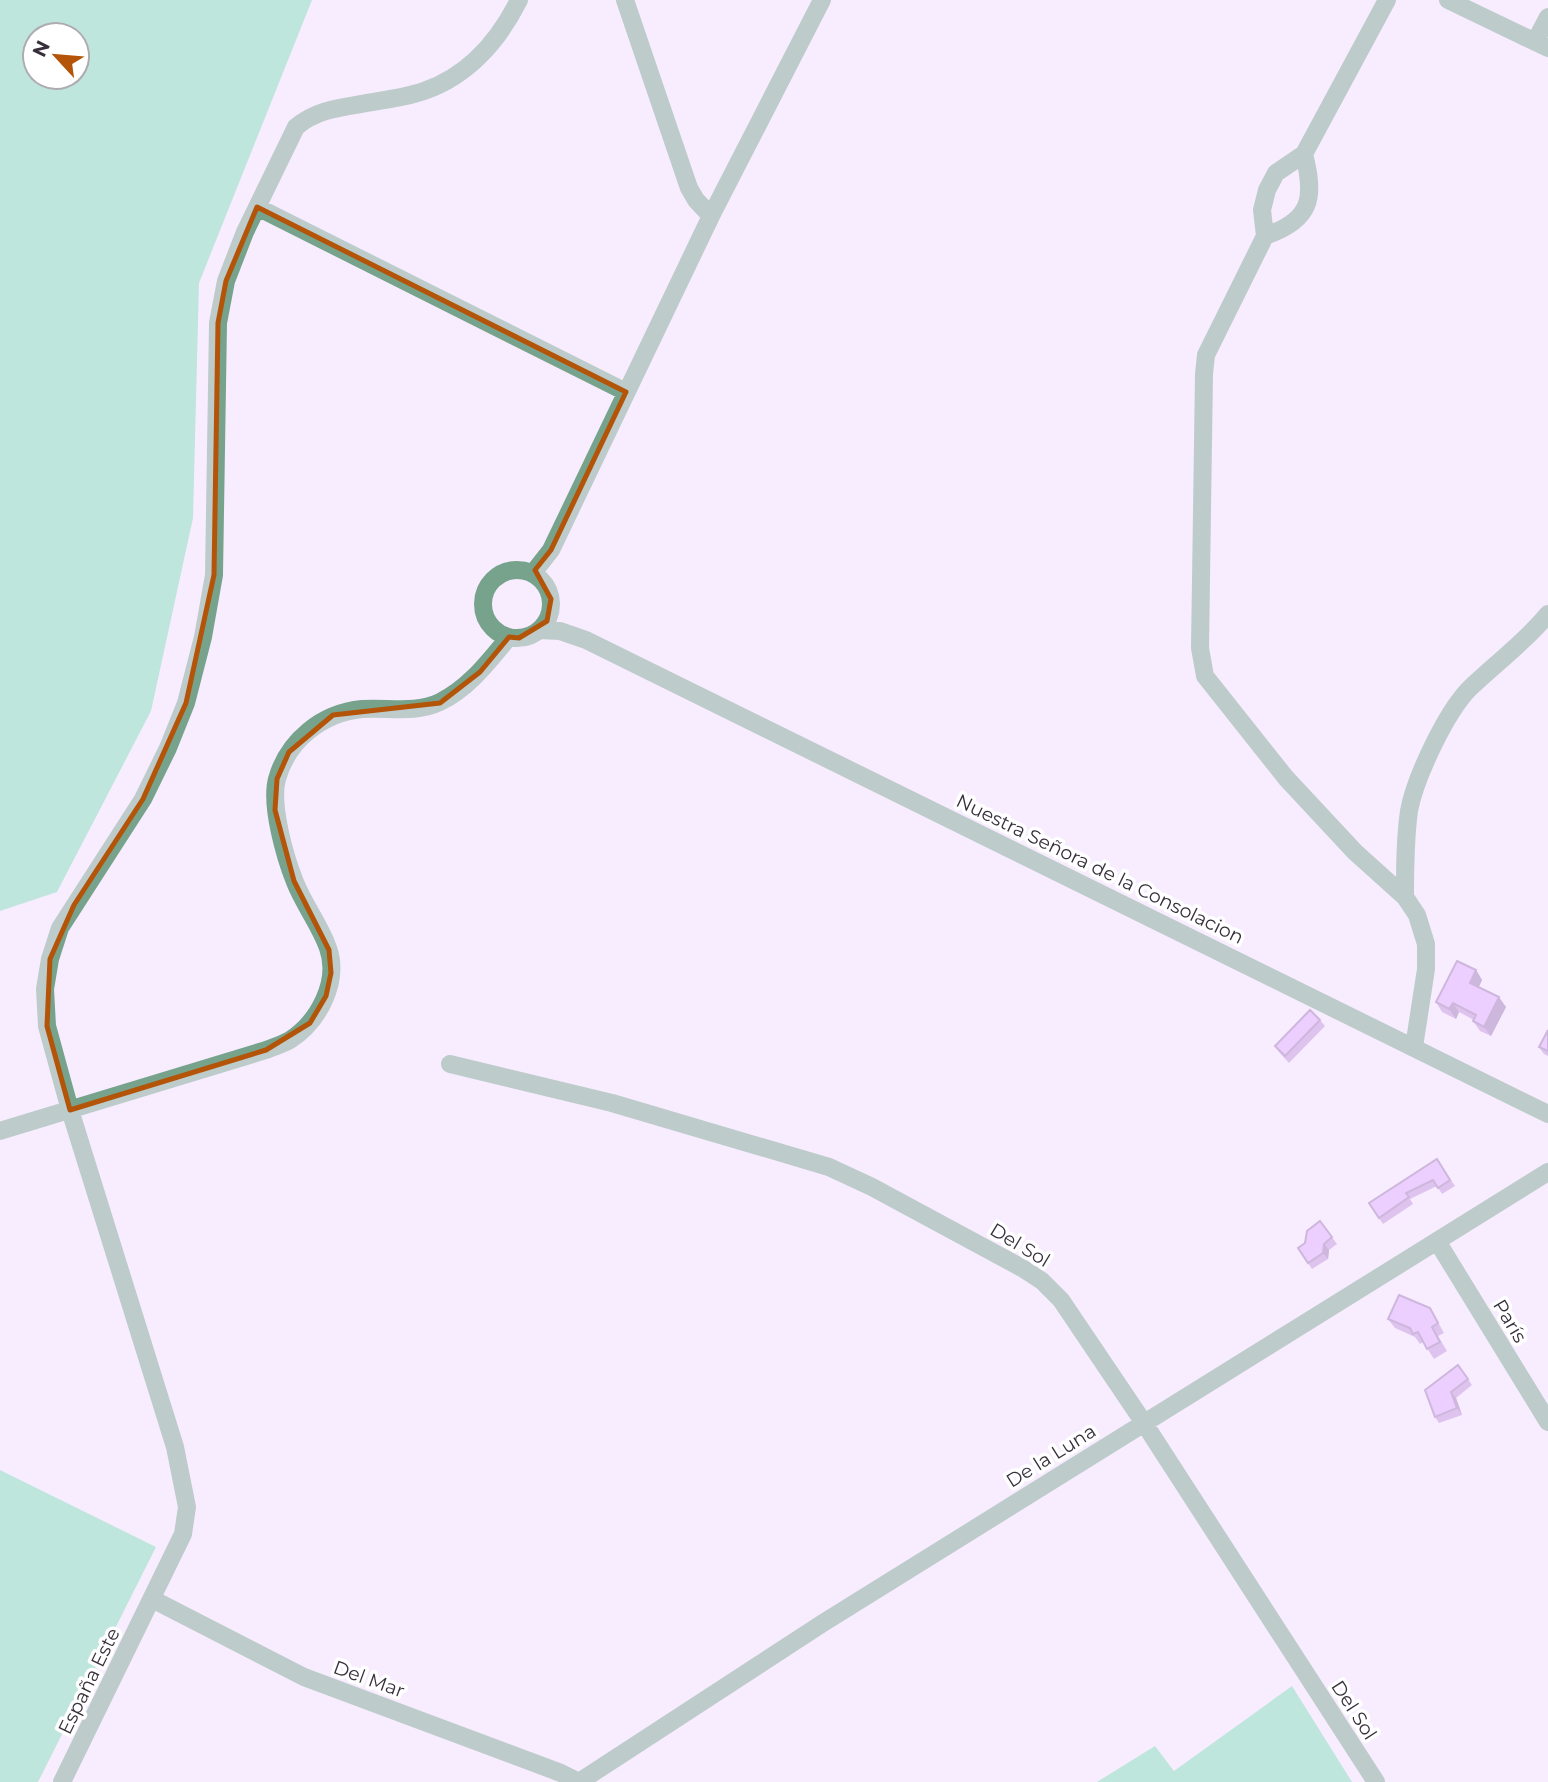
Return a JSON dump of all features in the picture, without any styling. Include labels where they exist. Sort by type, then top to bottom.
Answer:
[{"type":"street","name":"España Este","points":[[62,1782],[183,1534],[187,1507],[175,1447],[70,1110],[47,1026],[45,989],[50,958],[60,928],[143,799],[186,703],[203,637],[214,575],[218,323],[226,281],[257,207],[296,127],[307,118],[324,111],[409,96],[451,79],[488,50],[519,0]]},
{"type":"street","points":[[625,0],[689,188],[711,216]]},
{"type":"street","points":[[533,573],[551,550],[711,216],[822,0]]},
{"type":"street","points":[[1387,0],[1304,154],[1276,173],[1267,190],[1262,210],[1265,236],[1206,355],[1201,666],[1205,676],[1286,778],[1355,852],[1405,897],[1417,915],[1426,944],[1425,979],[1414,1047]]},
{"type":"street","points":[[1448,0],[1542,45],[1548,17]]},
{"type":"street","points":[[1265,236],[1285,230],[1302,217],[1311,180],[1304,154]]},
{"type":"street","points":[[257,207],[626,392]]},
{"type":"street","points":[[539,630],[547,621],[551,610],[548,589],[542,580],[522,569],[500,574],[485,591],[483,603],[490,624],[498,632],[519,638],[539,630],[560,631],[586,640]]},
{"type":"street","points":[[551,610],[586,640]]},
{"type":"street","points":[[1405,897],[1406,841],[1410,808],[1426,763],[1446,720],[1468,690],[1548,614]]},
{"type":"street","points":[[0,1130],[266,1050],[290,1040],[310,1023],[326,996],[331,973],[329,950],[294,881],[275,810],[277,779],[289,751],[305,733],[333,715],[363,709],[418,709],[440,702],[480,672],[509,637]]},
{"type":"street","name":"Nuestra Señora de la Consolacion","points":[[586,640],[1548,1114]]},
{"type":"street","name":"Del Sol","points":[[450,1064],[612,1103],[830,1167],[872,1187],[1042,1281],[1060,1300],[1144,1423],[1376,1782]]},
{"type":"street","name":"De la Luna","points":[[579,1782],[823,1623],[1548,1172]]},
{"type":"street","name":"París","points":[[1437,1241],[1548,1422]]},
{"type":"street","name":"Del Mar","points":[[152,1599],[304,1677],[579,1782]]},
{"type":"highlighted area","points":[[257,207],[626,392],[551,550],[535,570],[551,599],[547,621],[519,638],[509,637],[480,672],[440,703],[333,715],[289,752],[277,779],[275,810],[294,881],[329,950],[331,973],[326,996],[310,1023],[266,1050],[70,1110],[47,1026],[50,959],[74,905],[143,799],[186,703],[214,575],[218,323],[226,281]]},
{"type":"green space","points":[[0,0],[312,0],[199,283],[193,518],[151,711],[57,892],[0,911]]},
{"type":"green space","points":[[0,1470],[156,1547],[38,1782],[0,1782]]},
{"type":"green space","points":[[1292,1686],[1352,1782],[1097,1782],[1155,1746],[1174,1771]]},
{"type":"building","points":[[1457,961],[1476,970],[1470,983],[1499,997],[1484,1027],[1473,1021],[1476,1015],[1453,1003],[1449,1009],[1436,1002]]},
{"type":"building","points":[[1310,1010],[1320,1020],[1285,1056],[1275,1046]]},
{"type":"building","points":[[1548,1030],[1548,1051],[1539,1047]]},
{"type":"building","points":[[1437,1159],[1450,1180],[1438,1188],[1433,1180],[1406,1193],[1409,1197],[1379,1218],[1369,1203]]},
{"type":"building","points":[[1320,1221],[1332,1237],[1324,1244],[1323,1253],[1308,1263],[1298,1248],[1305,1243],[1307,1231]]},
{"type":"building","points":[[1399,1295],[1430,1308],[1438,1323],[1432,1327],[1440,1342],[1427,1349],[1418,1332],[1413,1334],[1410,1328],[1388,1319]]},
{"type":"building","points":[[1458,1365],[1468,1379],[1451,1392],[1457,1408],[1435,1417],[1425,1390]]}]
